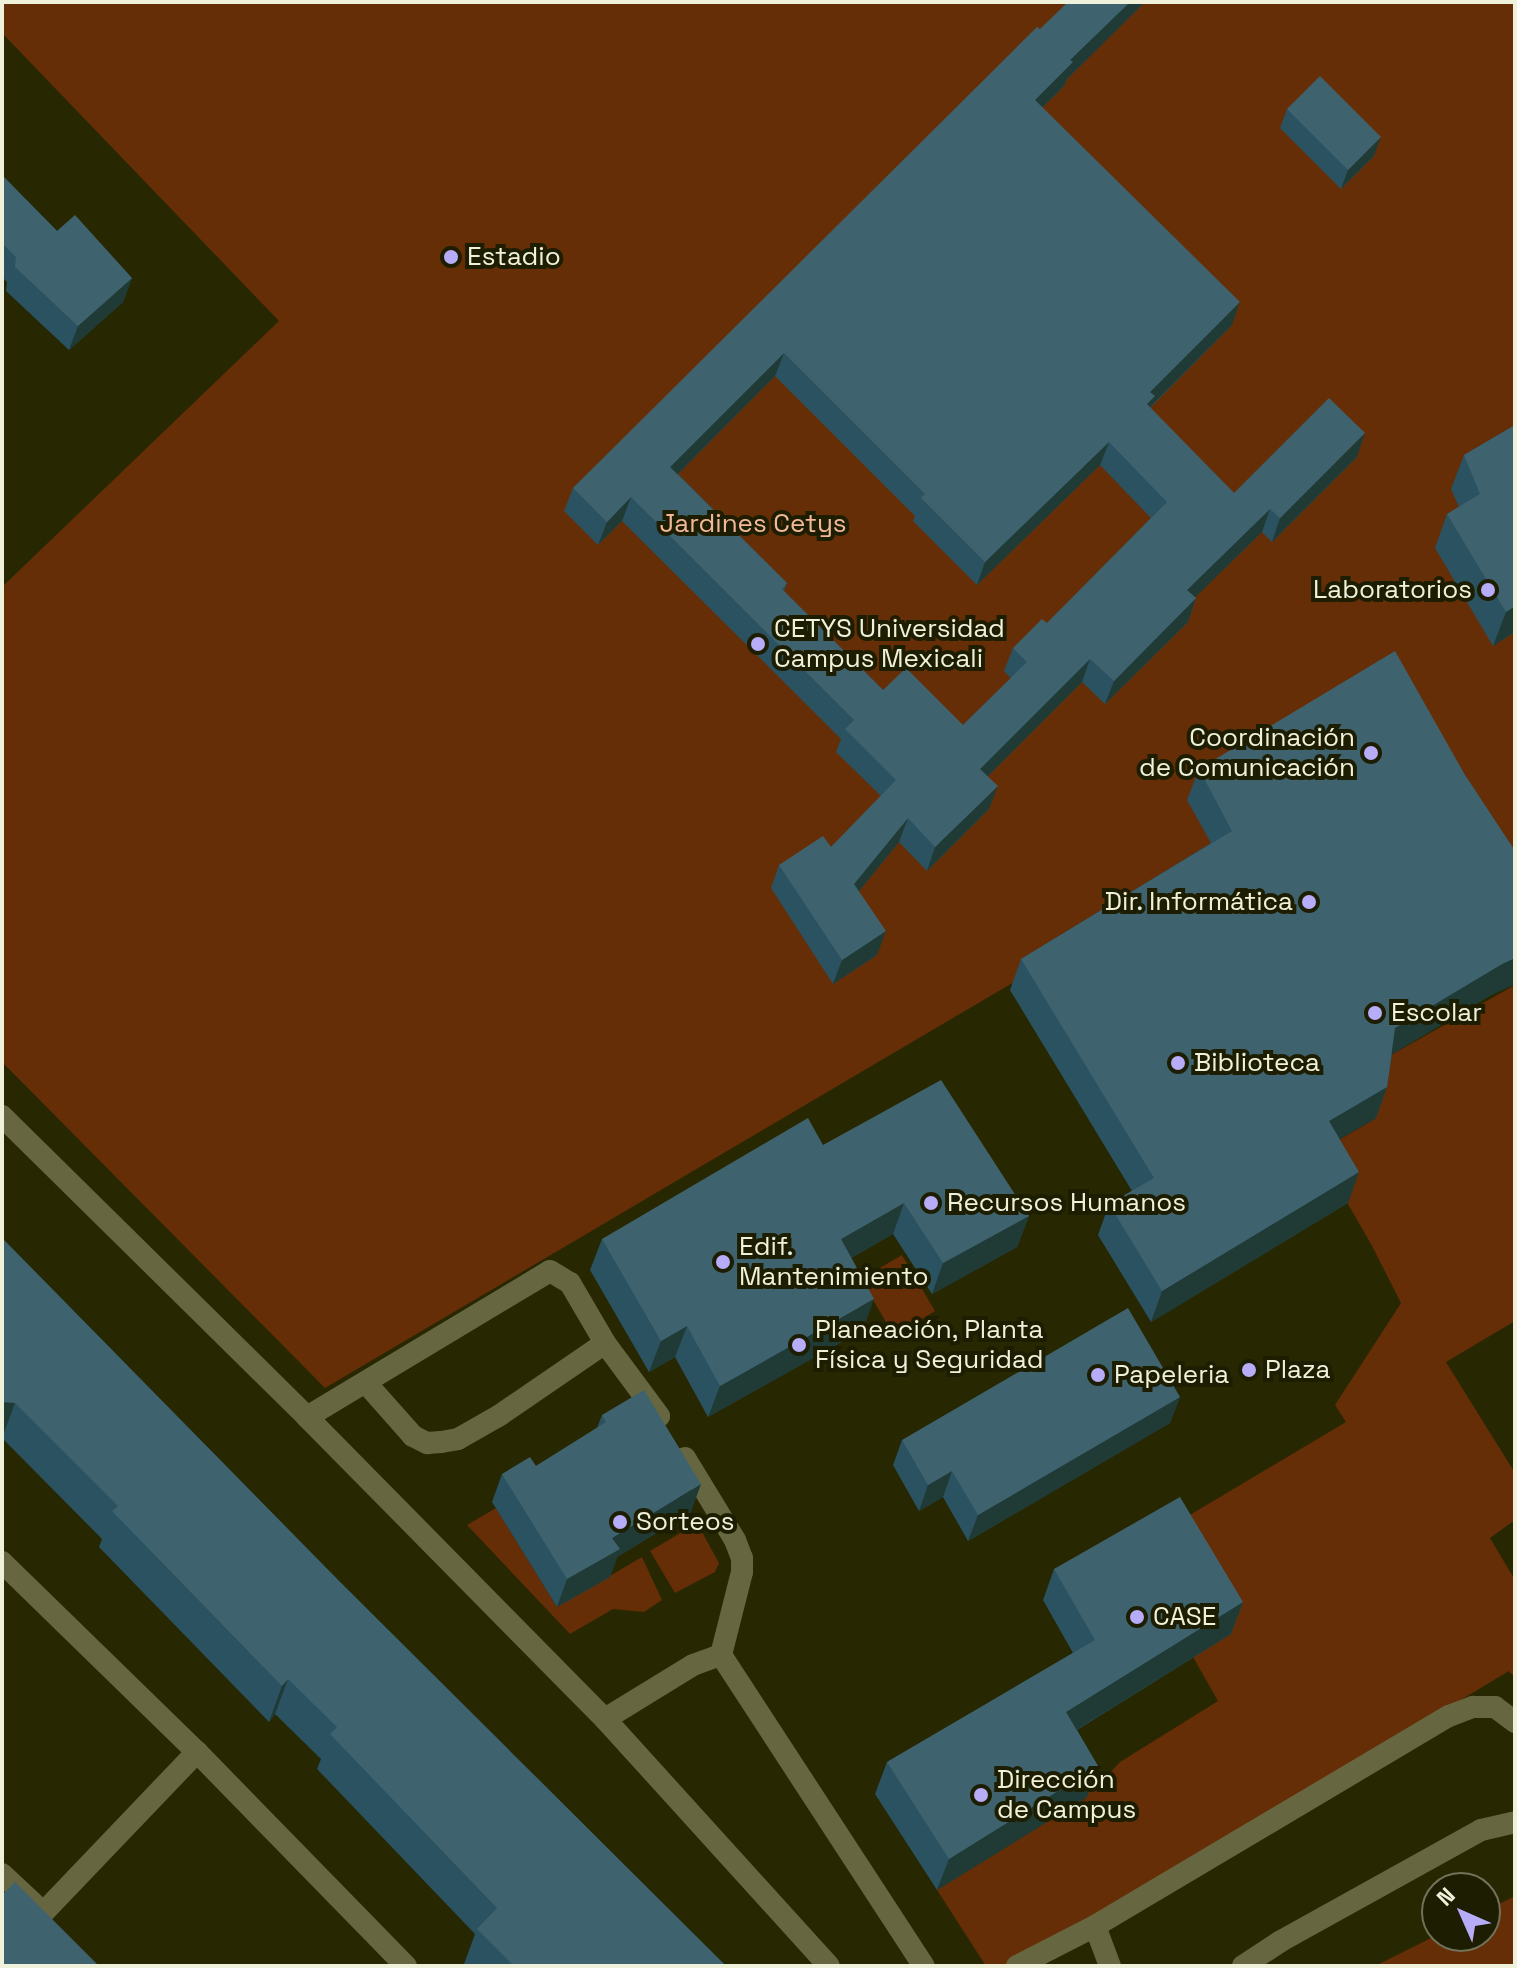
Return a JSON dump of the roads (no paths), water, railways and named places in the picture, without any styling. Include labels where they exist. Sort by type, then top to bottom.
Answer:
[{"type":"lane","points":[[2,1116],[307,1417],[605,1719],[829,1966]]},
{"type":"lane","points":[[307,1417],[550,1271],[570,1283],[605,1343],[673,1439],[735,1540],[742,1558],[721,1655],[924,1966]]},
{"type":"lane","points":[[366,1383],[413,1436],[427,1443],[441,1442],[458,1439],[500,1415],[605,1343]]},
{"type":"lane","points":[[2,1562],[197,1752],[406,1966]]},
{"type":"lane","points":[[605,1719],[693,1665],[721,1655]]},
{"type":"lane","points":[[1017,1966],[1095,1926],[1449,1716],[1473,1707],[1495,1707],[1515,1722]]},
{"type":"lane","points":[[4,1879],[49,1919],[197,1752]]},
{"type":"lane","points":[[1243,1966],[1281,1941],[1481,1830],[1515,1822]]},
{"type":"lane","points":[[1095,1926],[1110,1966]]},
{"type":"place","name":"Estadio","points":[[451,257]]},
{"type":"place","name":"Laboratorios","points":[[1488,590]]},
{"type":"place","name":"CETYS Universidad Campus Mexicali","points":[[758,644]]},
{"type":"place","name":"Coordinación de Comunicación","points":[[1371,753]]},
{"type":"place","name":"Dir. Informática","points":[[1309,902]]},
{"type":"place","name":"Escolar","points":[[1375,1013]]},
{"type":"place","name":"Biblioteca","points":[[1178,1063]]},
{"type":"place","name":"Recursos Humanos","points":[[931,1203]]},
{"type":"place","name":"Edif. Mantenimiento","points":[[723,1262]]},
{"type":"place","name":"Planeación, Planta Física y Seguridad","points":[[799,1345]]},
{"type":"place","name":"Plaza","points":[[1249,1370]]},
{"type":"place","name":"Papeleria","points":[[1098,1375]]},
{"type":"place","name":"Sorteos","points":[[620,1522]]},
{"type":"place","name":"CASE","points":[[1137,1617]]},
{"type":"place","name":"Dirección de Campus","points":[[981,1795]]},
{"type":"park label","name":"Jardines Cetys","points":[[753,524]]}]
